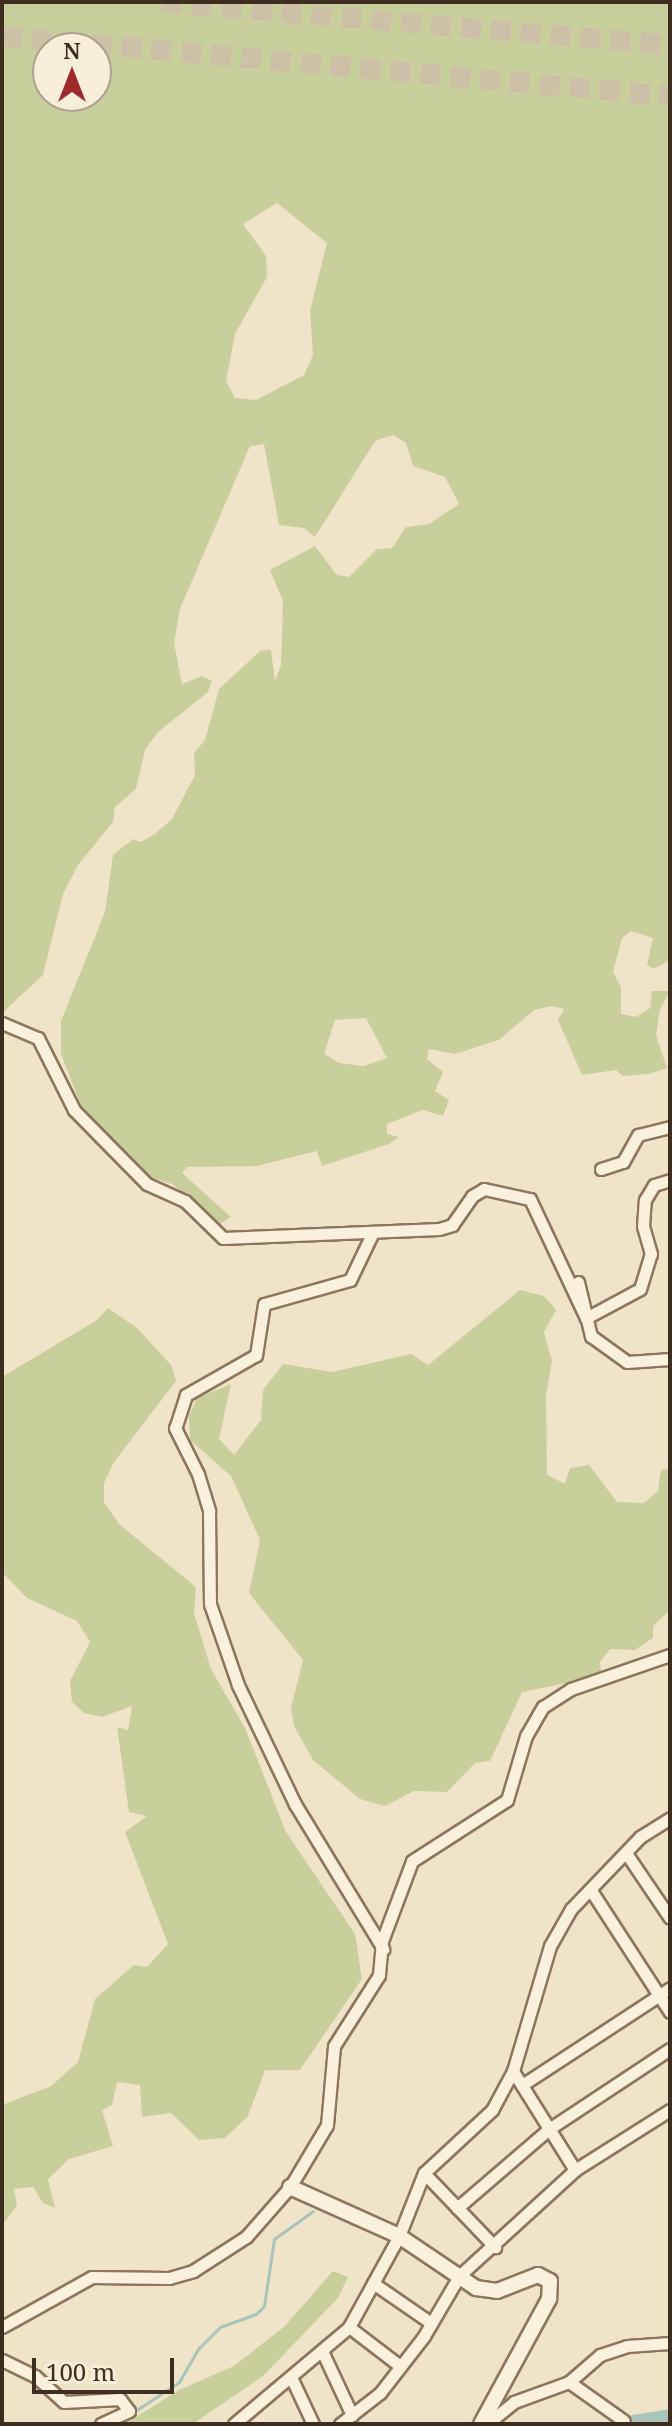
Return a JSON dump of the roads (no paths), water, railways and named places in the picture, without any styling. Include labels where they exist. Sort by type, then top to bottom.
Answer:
[{"type":"street","points":[[2,1023],[38,1038],[74,1110],[147,1184],[185,1201],[223,1238],[373,1232],[452,1225],[472,1196],[484,1189],[530,1199],[586,1318]]},
{"type":"street","points":[[601,1169],[623,1162],[638,1135],[670,1127]]},
{"type":"street","points":[[586,1318],[640,1289],[651,1254],[643,1226],[645,1200],[654,1185],[670,1180]]},
{"type":"street","points":[[373,1232],[350,1280],[264,1304],[256,1355],[186,1395],[175,1428],[209,1511],[210,1604],[227,1658],[295,1804],[384,1950]]},
{"type":"street","points":[[578,1282],[591,1336],[627,1362],[670,1359]]},
{"type":"street","points":[[2,2327],[92,2277],[135,2274],[156,2280],[193,2271],[246,2237],[290,2187],[327,2125],[334,2046],[379,1975],[384,1950],[382,1941],[412,1861],[507,1800],[526,1736],[543,1707],[571,1689],[669,1658]]},
{"type":"street","points":[[234,2424],[253,2419],[291,2377],[349,2327],[399,2236],[424,2173],[492,2110],[513,2071],[550,1946],[571,1909],[592,1892],[626,1853],[668,1823]]},
{"type":"street","points":[[626,1853],[670,1918]]},
{"type":"street","points":[[592,1892],[665,1992],[670,2012]]},
{"type":"street","points":[[522,2085],[665,1992]]},
{"type":"street","points":[[457,2208],[549,2129],[670,2049]]},
{"type":"street","points":[[513,2071],[575,2170]]},
{"type":"street","points":[[340,2424],[380,2393],[431,2323],[459,2276],[495,2247],[575,2170],[670,2110]]},
{"type":"street","points":[[424,2173],[495,2247]]},
{"type":"street","points":[[290,2187],[399,2236],[459,2276],[488,2291],[531,2276],[550,2281],[549,2299],[484,2424]]},
{"type":"street","points":[[373,2283],[431,2323]]},
{"type":"street","points":[[349,2327],[400,2366]]},
{"type":"street","points":[[484,2424],[514,2402],[569,2382],[613,2349],[670,2343]]},
{"type":"street","points":[[322,2351],[352,2415]]},
{"type":"street","points":[[2,2360],[35,2376],[64,2402],[120,2399],[129,2411],[101,2424]]},
{"type":"street","points":[[291,2377],[313,2424]]},
{"type":"street","points":[[569,2382],[624,2421]]},
{"type":"waterway","points":[[132,2413],[179,2382],[199,2348],[220,2327],[256,2314],[264,2306],[274,2239],[313,2211]]},
{"type":"waterway","points":[[634,2424],[670,2418]]},
{"type":"tunnel","points":[[162,2],[670,45]]},
{"type":"tunnel","points":[[2,36],[670,96]]}]
